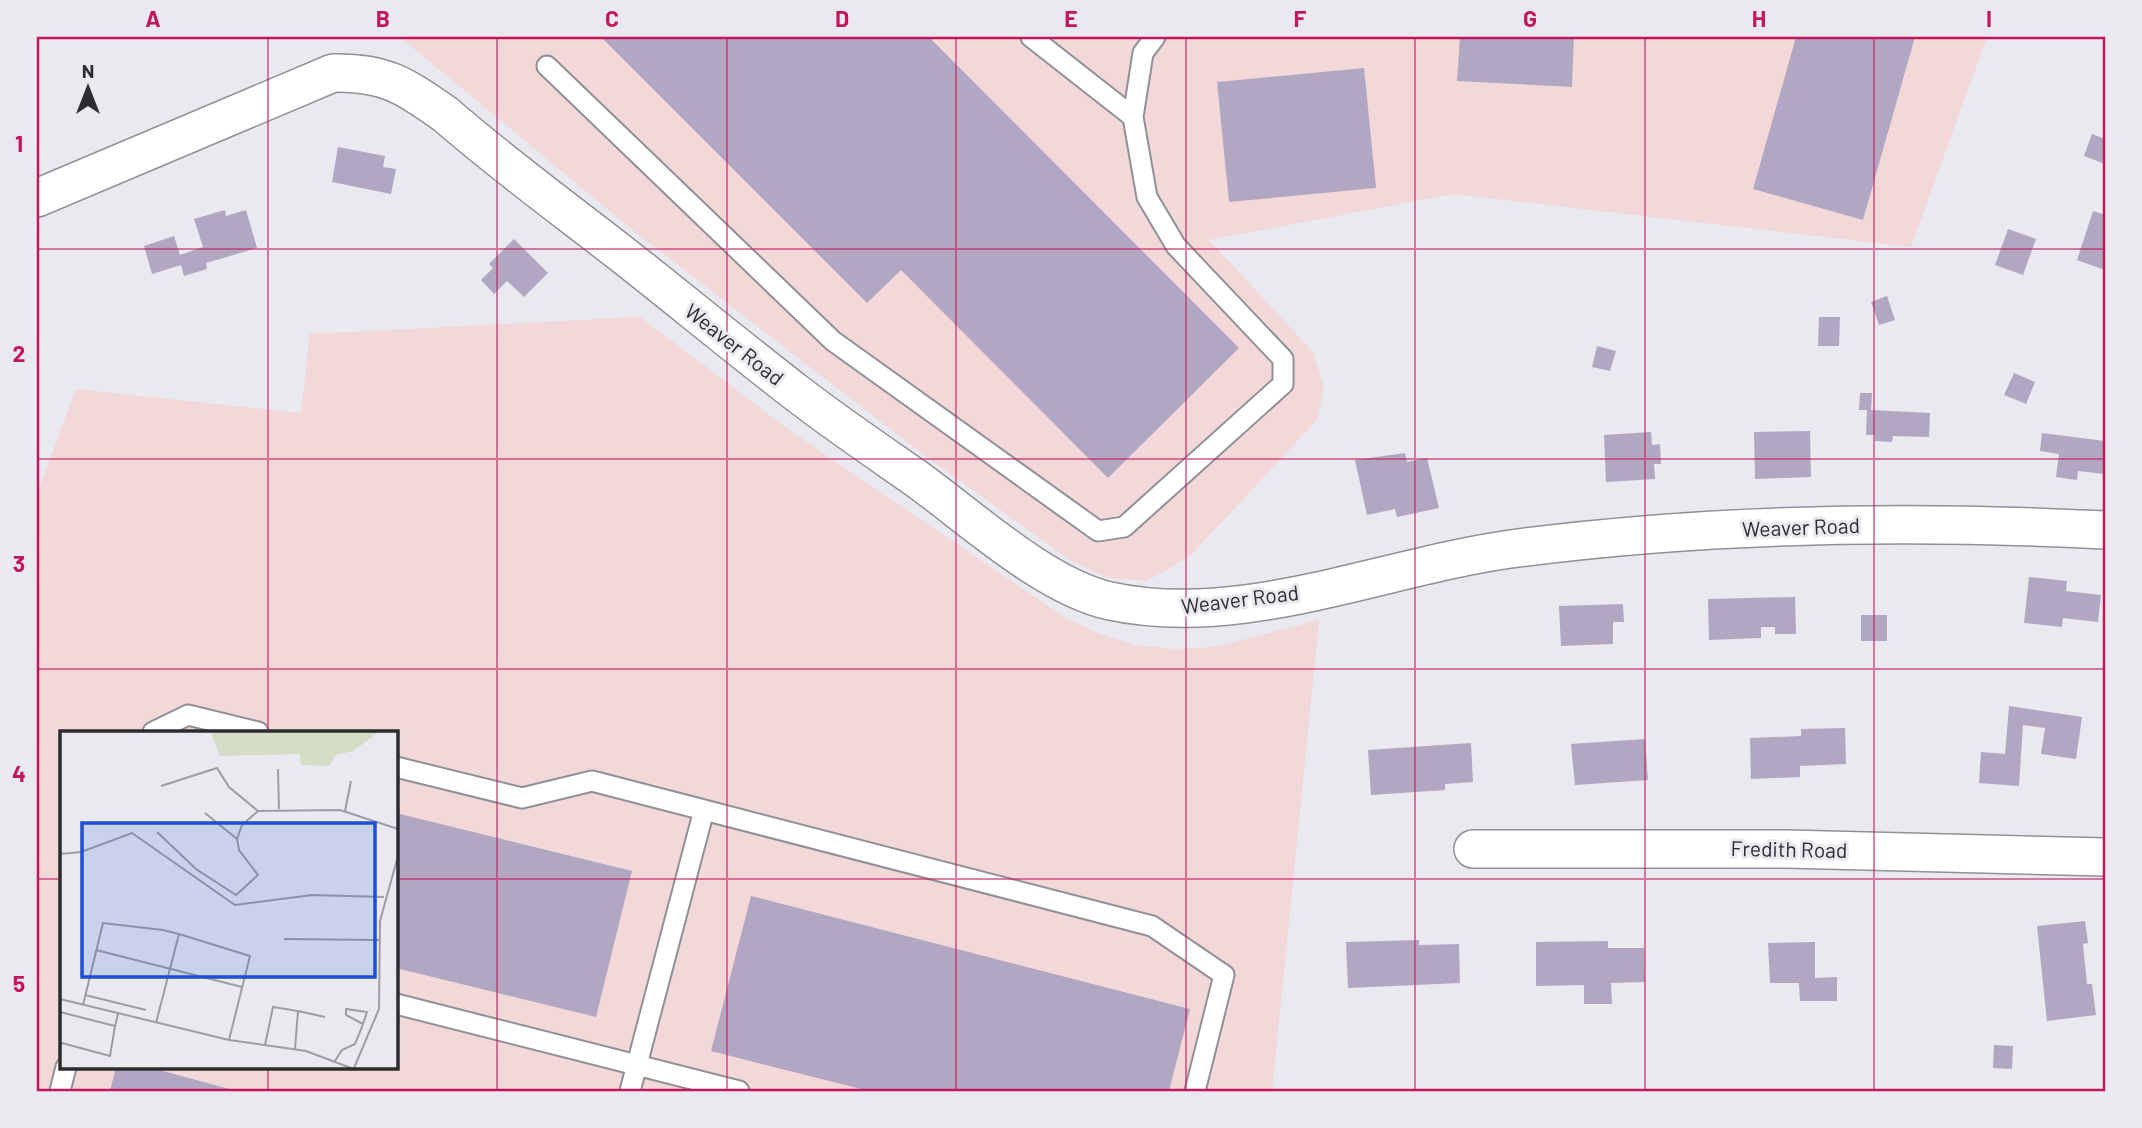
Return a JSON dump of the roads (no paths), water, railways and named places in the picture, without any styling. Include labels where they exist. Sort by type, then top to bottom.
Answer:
[{"type":"street","name":"Weaver Road","points":[[37,198],[333,74],[366,72],[408,88],[445,114],[695,314],[862,442],[1040,570],[1084,594],[1113,602],[1181,608],[1259,601],[1345,585],[1424,564],[1516,548],[1681,531],[1860,526],[2019,526],[2105,530]]},
{"type":"street","name":"Fredith Road","points":[[1473,849],[1787,849],[2105,857]]},
{"type":"lane","points":[[1031,37],[1133,117]]},
{"type":"lane","points":[[547,66],[833,341],[1098,531],[1124,527],[1283,384],[1283,359],[1176,246],[1147,197],[1133,117],[1143,53],[1155,37]]},
{"type":"lane","points":[[157,731],[188,715],[250,731]]},
{"type":"lane","points":[[397,767],[522,798],[592,781],[1152,926],[1224,975],[1195,1091]]},
{"type":"lane","points":[[630,1091],[704,810]]},
{"type":"lane","points":[[397,1004],[739,1091]]},
{"type":"lane","points":[[60,1091],[66,1068]]}]
